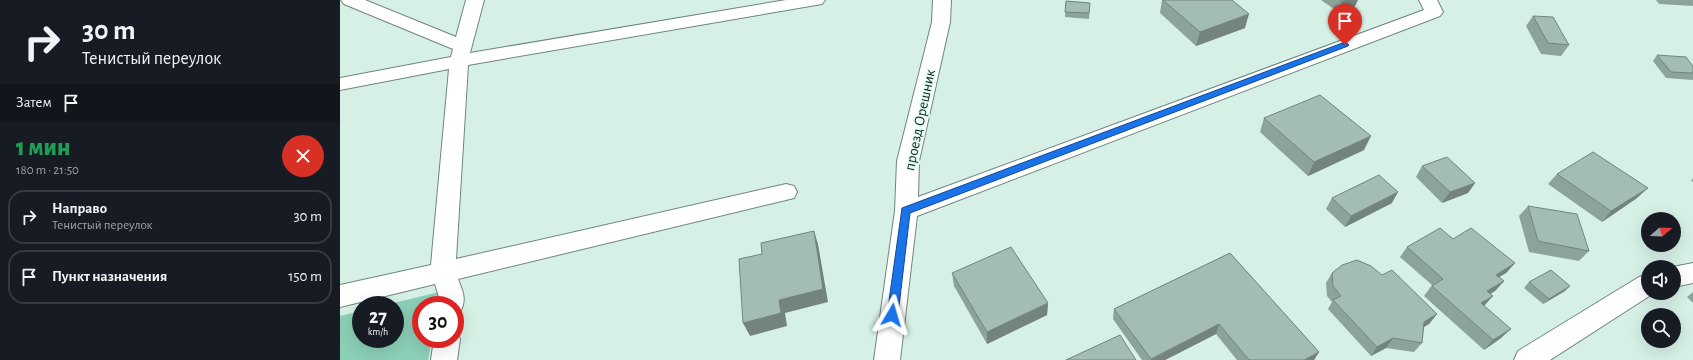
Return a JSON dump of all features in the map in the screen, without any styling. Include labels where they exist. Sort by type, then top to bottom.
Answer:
[{"type":"street","points":[[350,0],[461,54]]},
{"type":"street","points":[[451,296],[442,272],[461,54],[475,0]]},
{"type":"street","points":[[340,84],[461,54],[816,0]]},
{"type":"street","name":"проезд Орешник","points":[[887,360],[906,211],[908,161],[942,22],[942,0]]},
{"type":"street","points":[[906,211],[1434,12],[1428,0]]},
{"type":"street","points":[[340,296],[786,192]]},
{"type":"street","points":[[1681,276],[1693,273]]},
{"type":"street","points":[[1527,360],[1641,288]]},
{"type":"street","points":[[444,360],[446,348]]},
{"type":"green space","points":[[444,291],[443,296],[423,296]]},
{"type":"green space","points":[[412,299],[412,348],[430,348],[428,360],[340,360],[340,316],[352,313],[352,348],[404,348],[404,300]]},
{"type":"building","points":[[1163,0],[1232,0],[1249,14],[1200,32]]},
{"type":"building","points":[[1066,1],[1090,3],[1089,13],[1065,12]]},
{"type":"building","points":[[1533,16],[1553,17],[1569,45],[1548,43]]},
{"type":"building","points":[[1657,55],[1686,57],[1693,66],[1693,73],[1671,72]]},
{"type":"building","points":[[1320,95],[1371,136],[1314,162],[1264,118]]},
{"type":"building","points":[[1593,152],[1648,188],[1611,211],[1557,174]]},
{"type":"building","points":[[1447,157],[1475,183],[1450,192],[1422,166]]},
{"type":"building","points":[[1379,175],[1398,192],[1351,216],[1332,198]]},
{"type":"building","points":[[1528,206],[1577,214],[1589,251],[1538,241]]},
{"type":"building","points":[[1440,228],[1453,239],[1471,228],[1515,263],[1496,275],[1504,281],[1487,291],[1493,296],[1481,303],[1511,329],[1493,340],[1432,286],[1443,279],[1407,247]]},
{"type":"building","points":[[814,231],[823,289],[779,300],[781,313],[743,323],[739,259],[762,254],[761,243]]},
{"type":"building","points":[[1011,247],[1048,303],[987,332],[952,273]]},
{"type":"building","points":[[1230,253],[1319,352],[1304,360],[1249,360],[1219,324],[1151,359],[1114,309]]},
{"type":"building","points":[[1357,260],[1371,266],[1382,275],[1392,270],[1437,314],[1424,322],[1422,343],[1393,338],[1377,347],[1333,300],[1341,296],[1333,286],[1332,273],[1342,265]]},
{"type":"building","points":[[1551,270],[1570,286],[1549,299],[1529,282]]},
{"type":"building","points":[[1120,335],[1136,360],[1066,360]]},
{"type":"route","points":[[892,315],[906,211],[1345,45]]}]
